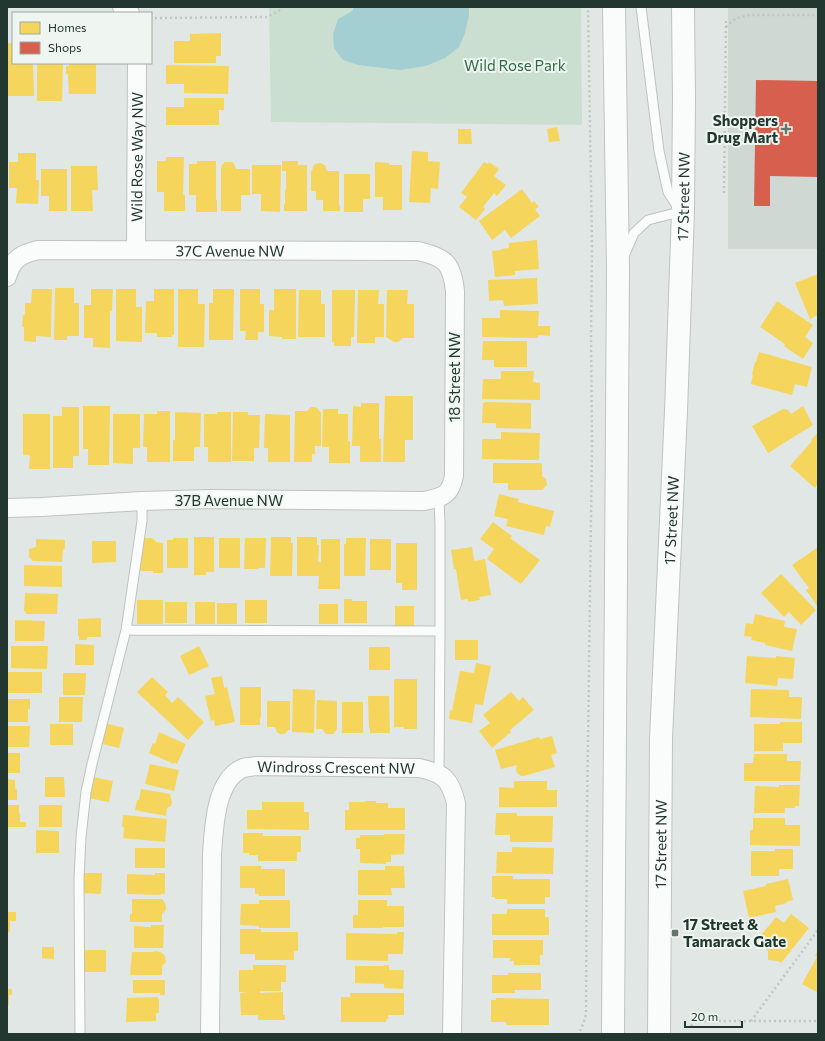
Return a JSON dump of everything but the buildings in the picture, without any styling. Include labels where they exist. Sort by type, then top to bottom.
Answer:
[{"type":"main road","points":[[613,1034],[618,269],[614,7]]},
{"type":"main road","points":[[671,7],[684,44]]},
{"type":"main road","name":"17 Street NW","points":[[659,1034],[661,739],[676,411],[683,211],[683,7]]},
{"type":"street","name":"Wild Rose Way NW","points":[[136,250],[138,64]]},
{"type":"street","name":"37C Avenue NW","points":[[11,269],[21,255],[38,250],[418,251],[439,257],[446,263]]},
{"type":"street","name":"18 Street NW","points":[[444,495],[452,483],[454,476],[455,291],[451,271],[446,263]]},
{"type":"street","name":"37B Avenue NW","points":[[7,508],[212,499],[424,501],[444,495]]},
{"type":"street","name":"Windross Crescent NW","points":[[210,1034],[212,854],[214,829],[218,805],[225,785],[232,776],[244,767],[256,766],[419,768],[439,774]]},
{"type":"street","points":[[439,774],[444,777],[449,784],[456,803],[452,1034]]},
{"type":"lane","points":[[642,7],[659,151],[668,192],[677,206],[683,211]]},
{"type":"lane","points":[[618,269],[634,233],[648,220],[683,211]]},
{"type":"lane","points":[[439,774],[440,524],[444,495]]},
{"type":"lane","points":[[80,1034],[79,879],[81,837],[86,792],[126,630],[142,521],[142,501]]},
{"type":"lane","points":[[126,630],[440,631]]},
{"type":"path","points":[[155,18],[267,17],[279,11],[281,7]]},
{"type":"path","points":[[580,1031],[586,1014],[586,816],[592,445],[592,246],[588,7]]},
{"type":"path","points":[[726,27],[737,18],[750,15],[818,15]]},
{"type":"path","points":[[724,193],[726,19]]},
{"type":"path","points":[[751,1021],[818,930]]},
{"type":"path","points":[[691,1026],[696,1021],[818,1021]]},
{"type":"shaded area","points":[[728,7],[818,7],[818,249],[728,249]]},
{"type":"green space","name":"Wild Rose Park","points":[[269,7],[581,7],[582,125],[271,122]]},
{"type":"water","points":[[354,7],[469,7],[469,15],[465,33],[459,47],[445,58],[426,66],[400,70],[358,65],[343,60],[334,48],[333,34],[338,19],[352,11]]},
{"type":"place","name":"Shoppers Drug Mart","points":[[786,129]]},
{"type":"place","name":"17 Street & Tamarack Gate","points":[[675,933]]}]
